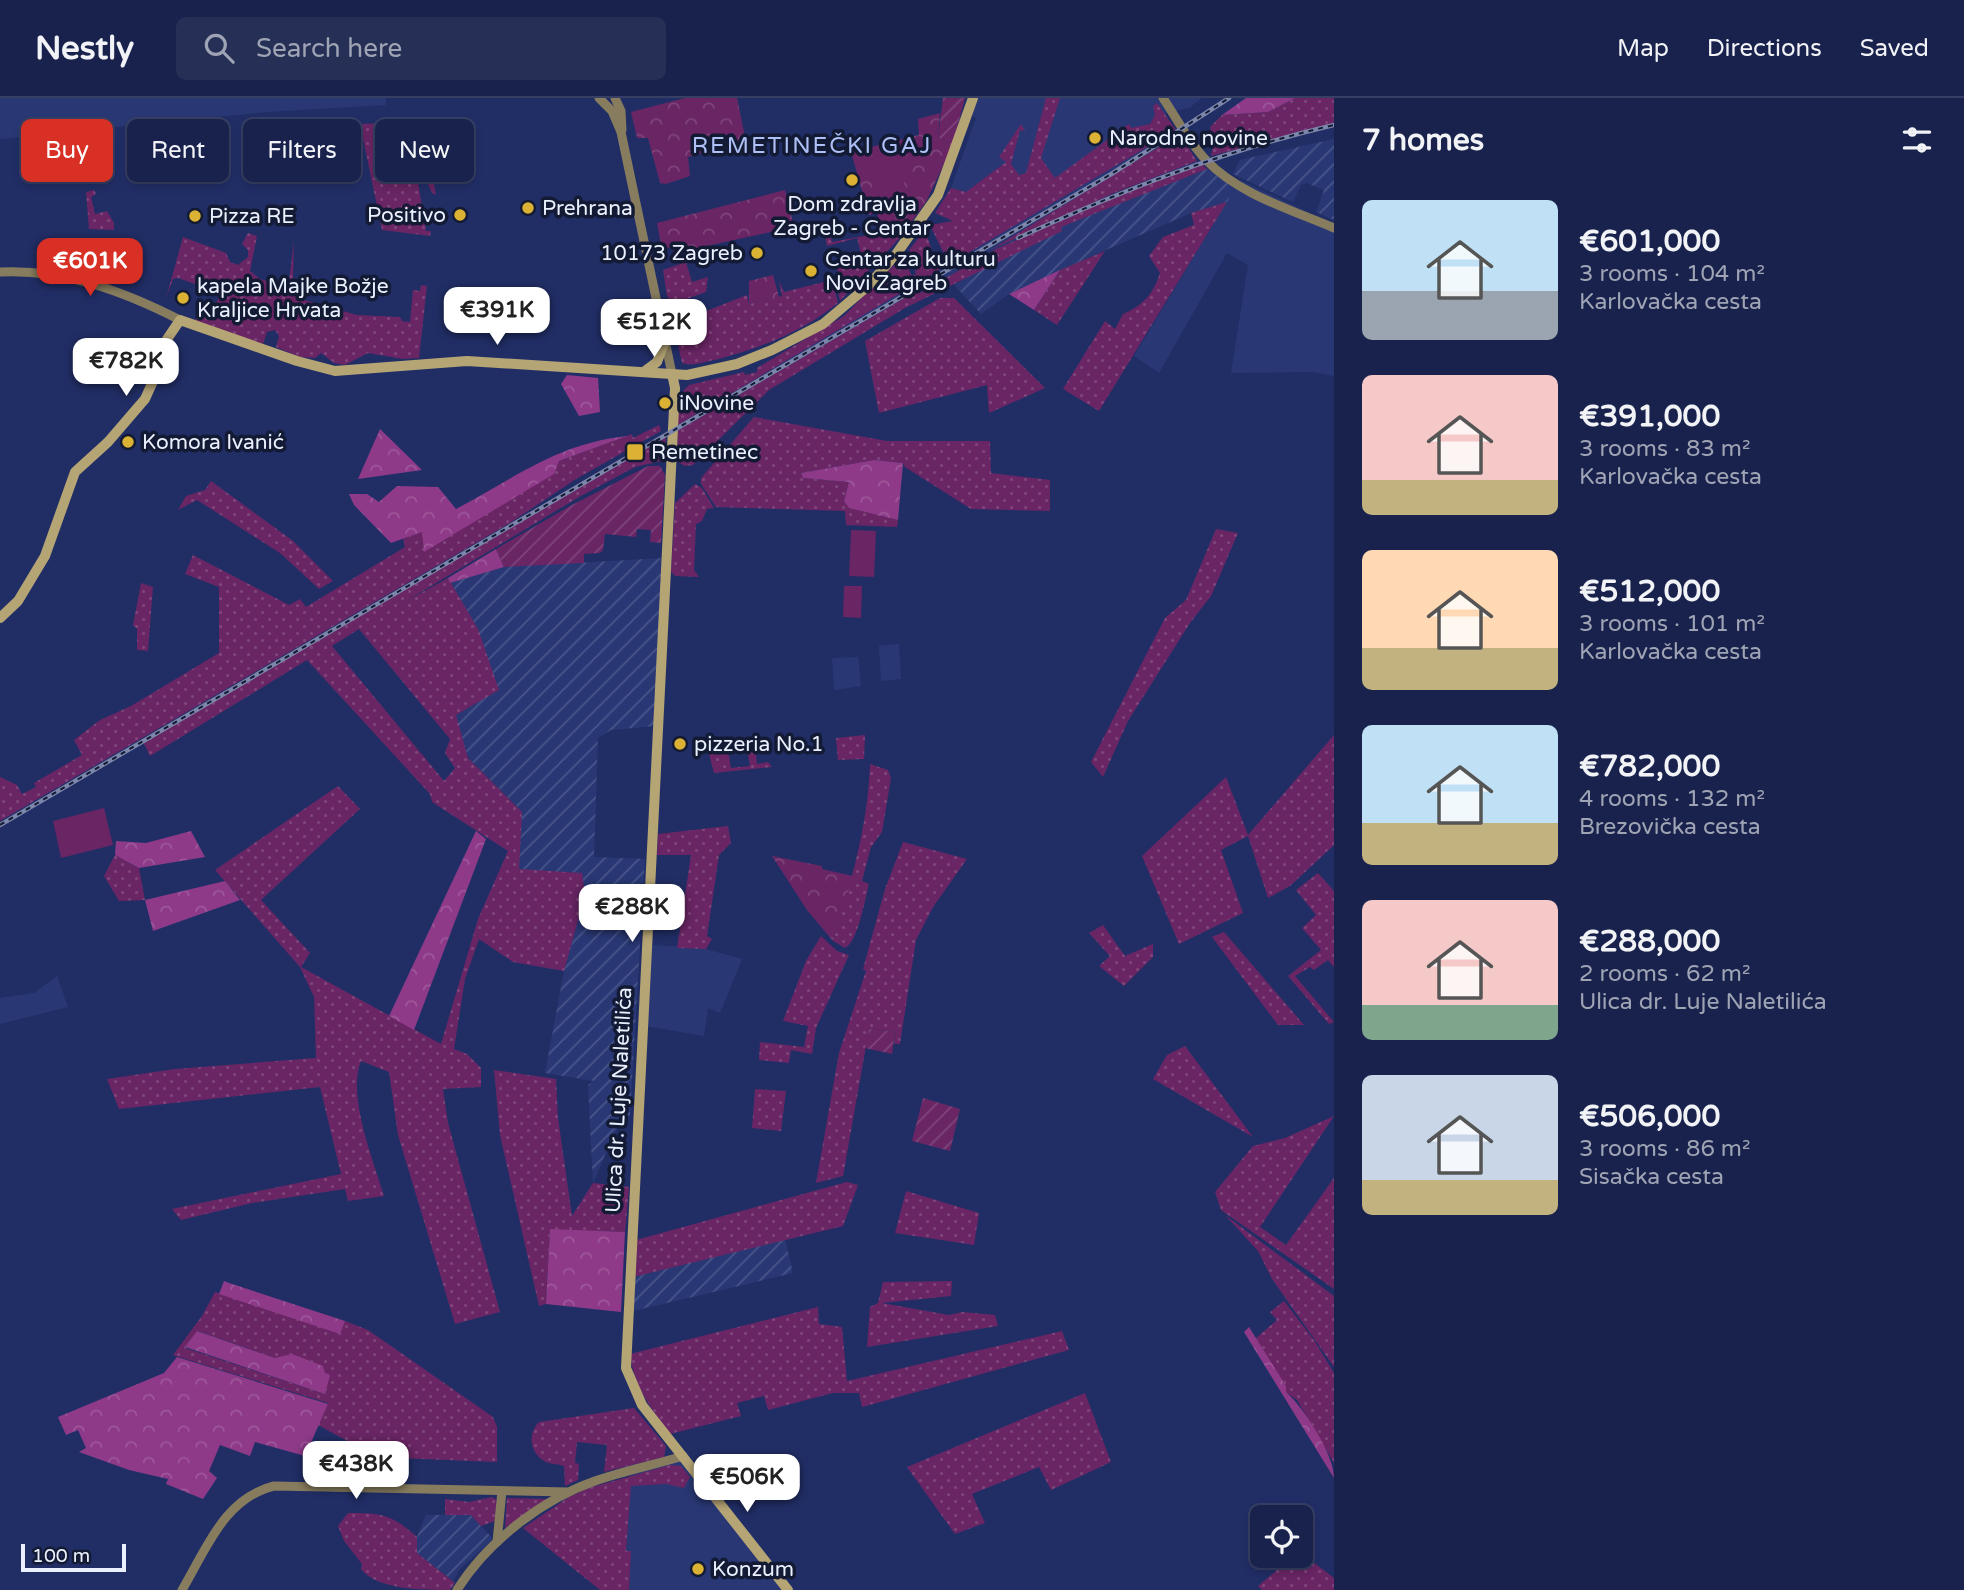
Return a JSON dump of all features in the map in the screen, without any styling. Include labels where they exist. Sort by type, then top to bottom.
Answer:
[{"type":"main road","points":[[0,618],[18,601],[45,556],[75,472],[108,442],[145,399],[152,386],[161,348],[180,320],[297,361],[335,371],[438,361],[695,375],[756,357],[822,324],[859,293],[897,253],[938,195],[973,98]]},
{"type":"main road","points":[[645,371],[657,362],[666,338]]},
{"type":"main road","name":"Ulica dr. Luje Naletilića","points":[[673,374],[675,392],[665,599],[625,1345],[627,1372],[635,1394],[788,1590]]},
{"type":"street","points":[[600,98],[612,111],[621,132],[673,374]]},
{"type":"street","points":[[615,98],[622,119],[621,132]]},
{"type":"street","points":[[1163,98],[1205,160],[1226,176],[1334,229]]},
{"type":"street","points":[[0,272],[53,274],[117,290],[180,320]]},
{"type":"street","points":[[457,1590],[479,1558],[568,1492],[598,1480],[683,1456]]},
{"type":"street","points":[[182,1590],[229,1511],[245,1497],[263,1488],[284,1484],[568,1492]]},
{"type":"street","points":[[498,1542],[502,1491]]},
{"type":"shaded area","points":[[0,98],[386,98],[386,105],[197,119],[127,119],[127,126],[113,128],[113,119],[21,119],[21,137],[0,139]]},
{"type":"shaded area","points":[[977,98],[1202,98],[1189,108],[1167,113],[1033,193],[1007,162],[966,192],[951,188],[976,118],[972,116]]},
{"type":"shaded area","points":[[1176,130],[1179,135],[1167,143],[990,249],[1154,177],[1197,161],[1201,163],[1127,191],[996,249],[920,294],[918,290],[677,431],[676,426]]},
{"type":"shaded area","points":[[1334,139],[1334,220],[1316,212],[1324,190],[1307,183],[1301,185],[1293,202],[1233,174],[1240,160]]},
{"type":"shaded area","points":[[1207,169],[1236,186],[1227,202],[1191,213],[1060,270],[1009,294],[981,314],[954,285],[983,267],[1061,231],[1060,227]]},
{"type":"shaded area","points":[[1240,180],[1334,225],[1334,376],[1314,372],[1231,373],[1248,265],[1227,253],[1159,373],[1134,356]]},
{"type":"shaded area","points":[[664,558],[655,726],[611,730],[598,738],[594,857],[645,859],[630,1115],[615,1132],[593,1183],[588,1085],[594,1081],[545,1073],[564,971],[585,895],[582,873],[518,870],[522,812],[468,758],[455,715],[450,583],[504,567]]},
{"type":"shaded area","points":[[899,644],[901,679],[881,681],[879,646]]},
{"type":"shaded area","points":[[858,657],[861,686],[834,690],[832,658]]},
{"type":"shaded area","points":[[650,945],[702,948],[742,959],[720,1013],[708,1008],[704,1036],[646,1026]]},
{"type":"shaded area","points":[[57,976],[68,1007],[0,1024],[0,998],[34,993]]},
{"type":"shaded area","points":[[785,1239],[793,1273],[633,1311],[633,1277]]},
{"type":"shaded area","points":[[683,1456],[788,1590],[629,1590],[631,1552],[626,1552],[631,1470]]},
{"type":"shaded area","points":[[426,1515],[471,1515],[493,1539],[459,1570],[453,1581],[417,1553],[417,1537]]},
{"type":"green space","points":[[685,98],[737,98],[746,142],[737,145],[733,133],[704,141],[707,152],[688,157],[690,176],[666,184],[660,183],[648,138],[637,138],[631,112]]},
{"type":"green space","points":[[943,98],[965,98],[952,147],[938,137]]},
{"type":"green space","points":[[1046,98],[1060,98],[1041,158],[1055,178],[1129,124],[1131,128],[1150,124],[1155,115],[1153,106],[1157,103],[1176,130],[676,426],[684,390],[689,385],[744,372],[745,375],[757,372],[757,368],[844,316],[902,257],[912,276],[916,274],[915,271],[920,267],[909,250],[925,230],[932,251],[925,256],[932,267],[941,262],[939,259],[945,256],[930,225],[953,221],[935,213],[951,188],[966,192],[1006,162],[999,157],[1021,124],[1025,131],[1020,130],[1011,164],[1019,175],[1026,173]]},
{"type":"green space","points":[[1246,98],[1295,98],[1268,112],[1222,115]]},
{"type":"green space","points":[[1295,98],[1334,98],[1334,124],[1211,156],[1214,142],[1210,127],[1222,115],[1268,112]]},
{"type":"green space","points":[[940,113],[938,137],[952,147],[926,202],[897,241],[881,228],[877,213],[869,215],[851,152],[919,135],[918,119]]},
{"type":"green space","points":[[361,124],[375,124],[375,182],[418,182],[426,231],[431,231],[430,236],[382,230]]},
{"type":"green space","points":[[1180,134],[1197,161],[1114,193],[990,250]]},
{"type":"green space","points":[[896,150],[906,191],[884,197],[874,155]]},
{"type":"green space","points":[[1201,163],[1207,169],[1061,227],[1062,231],[905,308],[769,390],[693,465],[685,466],[678,462],[677,431],[918,290],[920,293],[996,249],[1127,191]]},
{"type":"green space","points":[[427,182],[434,182],[436,195],[432,193]]},
{"type":"green space","points":[[94,190],[96,194],[91,197],[95,214],[107,211],[114,223],[114,230],[89,229],[86,192]]},
{"type":"green space","points":[[785,190],[794,227],[674,253],[672,247],[662,250],[657,223]]},
{"type":"green space","points":[[1227,202],[1099,411],[1063,389],[1105,321],[1115,329],[1123,314],[1137,307],[1151,293],[1160,273],[1149,256],[1163,237],[1194,225],[1191,213]]},
{"type":"green space","points":[[881,228],[897,241],[840,301],[835,279],[839,277],[836,262],[861,254],[857,238],[827,246],[824,232],[829,231],[832,242],[874,234],[873,230]]},
{"type":"green space","points":[[248,233],[257,236],[250,271],[260,279],[277,284],[277,289],[283,290],[284,283],[289,282],[294,241],[293,279],[298,286],[297,298],[357,315],[400,317],[402,321],[410,322],[413,290],[420,291],[421,285],[427,286],[419,358],[403,359],[368,353],[345,365],[334,363],[321,353],[315,358],[300,357],[276,347],[279,336],[275,330],[267,332],[263,344],[195,321],[198,312],[212,316],[220,293],[178,278],[173,279],[166,298],[183,237],[226,253],[230,262],[238,265],[248,257],[248,250],[242,244]]},
{"type":"green space","points":[[1105,251],[1057,325],[1034,310],[1060,270]]},
{"type":"green space","points":[[686,262],[692,282],[708,277],[706,292],[673,304],[667,296],[663,270]]},
{"type":"green space","points":[[1060,270],[1034,310],[1009,294]]},
{"type":"green space","points":[[773,275],[779,297],[749,304],[749,281]]},
{"type":"green space","points":[[832,280],[838,303],[796,330],[766,344],[719,359],[695,364],[682,363],[673,324],[747,295],[749,304],[782,296],[779,281],[784,292]]},
{"type":"green space","points":[[940,298],[954,298],[1045,388],[989,413],[987,385],[879,413],[865,341]]},
{"type":"green space","points":[[567,375],[598,378],[600,412],[579,416],[561,384]]},
{"type":"green space","points":[[754,417],[887,441],[990,441],[991,473],[1050,480],[1050,511],[971,509],[905,467],[903,463],[874,460],[801,473],[803,478],[849,482],[844,501],[858,510],[898,520],[897,527],[846,525],[845,511],[716,507],[701,484],[701,478]]},
{"type":"green space","points":[[659,425],[661,431],[576,479],[510,523],[0,821],[0,777],[17,785],[22,794],[36,787],[34,783],[82,755],[74,740],[100,720],[131,706],[219,653],[219,587],[185,574],[193,555],[289,605],[300,599],[306,607],[405,547],[403,539],[423,531],[424,551],[559,461],[632,434],[633,438]]},
{"type":"green space","points":[[380,429],[422,470],[358,479]]},
{"type":"green space","points":[[627,436],[559,461],[554,474],[424,552],[422,532],[391,543],[354,505],[349,494],[367,494],[379,502],[397,486],[438,487],[456,509],[558,454],[602,440]]},
{"type":"green space","points":[[666,437],[665,454],[661,461],[635,467],[579,497],[403,603],[448,578],[478,629],[499,690],[456,715],[468,758],[522,812],[519,869],[582,873],[585,895],[564,971],[513,962],[479,939],[465,979],[454,1049],[467,1054],[481,1068],[481,1087],[443,1089],[448,1123],[500,1312],[455,1324],[398,1135],[389,1072],[361,1061],[357,1091],[363,1128],[384,1196],[348,1201],[345,1189],[252,1203],[181,1220],[172,1209],[341,1174],[320,1087],[119,1109],[107,1079],[175,1069],[316,1058],[314,997],[300,967],[215,870],[338,786],[360,809],[261,900],[310,953],[301,967],[441,1044],[478,919],[508,851],[432,802],[430,794],[307,660],[150,756],[143,741]],"holes":[[[359,629],[450,739],[445,753],[455,768],[444,781],[332,646]]]},
{"type":"green space","points":[[874,460],[903,463],[898,520],[849,508],[844,501],[849,482],[803,478],[801,473]]},
{"type":"green space","points":[[648,466],[660,466],[665,475],[661,543],[650,542],[651,530],[637,529],[636,537],[605,534],[603,550],[600,553],[584,554],[584,563],[504,567],[496,549],[570,506]]},
{"type":"green space","points":[[211,481],[293,541],[333,581],[319,589],[280,553],[197,500],[178,510],[186,496],[205,490]]},
{"type":"green space","points":[[695,484],[702,488],[714,508],[707,509],[702,521],[696,524],[694,570],[699,577],[675,576],[671,572],[675,503]]},
{"type":"green space","points":[[1216,529],[1238,533],[1211,596],[1190,623],[1128,721],[1103,777],[1091,762],[1165,618],[1186,600]]},
{"type":"green space","points":[[851,530],[876,531],[874,577],[849,576]]},
{"type":"green space","points":[[496,549],[504,567],[450,583],[448,578]]},
{"type":"green space","points":[[141,583],[153,587],[148,651],[137,650],[137,629],[133,625]]},
{"type":"green space","points":[[844,586],[862,586],[861,618],[843,617]]},
{"type":"green space","points":[[865,735],[864,759],[838,760],[836,738]]},
{"type":"green space","points":[[1334,735],[1334,845],[1290,886],[1268,898],[1248,836],[1221,850],[1243,913],[1179,944],[1142,856],[1226,777],[1248,835]]},
{"type":"green space","points":[[755,746],[757,764],[768,762],[772,767],[714,773],[709,754],[728,750],[731,768],[750,766],[747,748]]},
{"type":"green space","points":[[870,764],[888,770],[891,778],[882,832],[871,847],[862,881],[869,884],[860,919],[854,938],[845,948],[833,941],[862,832]]},
{"type":"green space","points":[[104,808],[113,845],[61,858],[53,821]]},
{"type":"green space","points":[[728,826],[731,843],[719,855],[707,936],[712,939],[706,949],[677,948],[691,855],[657,855],[658,834]]},
{"type":"green space","points":[[191,831],[205,857],[139,868],[115,855],[116,841],[146,843]]},
{"type":"green space","points":[[476,831],[486,839],[414,1030],[389,1016]]},
{"type":"green space","points":[[903,842],[967,859],[933,907],[916,940],[900,1044],[894,1044],[895,1032],[869,1029],[843,1176],[816,1183],[839,1053],[866,971],[863,969],[885,889]]},
{"type":"green space","points":[[115,855],[139,868],[145,900],[119,901],[104,876]]},
{"type":"green space","points":[[772,856],[822,866],[822,869],[853,876],[833,941],[807,910]]},
{"type":"green space","points":[[1318,873],[1334,891],[1334,967],[1328,960],[1314,970],[1310,967],[1295,976],[1334,1022],[1329,1024],[1288,976],[1321,950],[1302,928],[1316,915],[1296,890]]},
{"type":"green space","points":[[225,881],[240,900],[153,931],[145,900]]},
{"type":"green space","points":[[1103,925],[1125,956],[1153,944],[1153,957],[1124,986],[1099,966],[1110,956],[1089,933]]},
{"type":"green space","points":[[1224,932],[1304,1025],[1278,1025],[1212,937]]},
{"type":"green space","points":[[821,936],[837,951],[849,955],[816,1028],[812,1054],[791,1050],[789,1063],[759,1060],[760,1042],[804,1047],[808,1026],[783,1021],[806,961]]},
{"type":"green space","points":[[869,1029],[895,1032],[892,1054],[865,1048]]},
{"type":"green space","points":[[1185,1046],[1253,1137],[1153,1079],[1167,1055]]},
{"type":"green space","points":[[494,1070],[556,1079],[558,1118],[572,1216],[593,1183],[629,1187],[625,1232],[550,1230],[546,1304],[539,1306],[500,1135]]},
{"type":"green space","points":[[755,1089],[786,1091],[781,1131],[752,1128]]},
{"type":"green space","points":[[923,1098],[960,1109],[950,1151],[912,1141]]},
{"type":"green space","points":[[1334,1116],[1260,1227],[1286,1245],[1334,1178],[1334,1289],[1221,1210],[1215,1192],[1253,1146],[1285,1138]]},
{"type":"green space","points":[[847,1182],[858,1185],[843,1226],[633,1277],[636,1240]]},
{"type":"green space","points":[[906,1191],[979,1213],[974,1245],[895,1233]]},
{"type":"green space","points":[[1225,1215],[1334,1296],[1334,1367],[1272,1279],[1258,1251]]},
{"type":"green space","points":[[550,1229],[625,1232],[621,1312],[546,1304]]},
{"type":"green space","points":[[224,1281],[345,1321],[340,1334],[219,1294]]},
{"type":"green space","points":[[952,1281],[951,1296],[882,1303],[949,1315],[963,1312],[995,1315],[998,1326],[867,1347],[870,1307],[878,1303],[883,1282]]},
{"type":"green space","points":[[215,1292],[339,1333],[345,1321],[368,1330],[493,1417],[497,1427],[497,1462],[374,1457],[374,1461],[349,1460],[351,1443],[318,1425],[328,1403],[173,1355],[202,1316]],"holes":[[[198,1331],[275,1358],[325,1394],[185,1348]]]},
{"type":"green space","points":[[1284,1301],[1314,1340],[1334,1373],[1334,1463],[1297,1400],[1286,1392],[1256,1338],[1277,1320],[1270,1312]]},
{"type":"green space","points":[[818,1307],[819,1324],[842,1327],[847,1381],[1062,1331],[1069,1350],[862,1407],[859,1393],[833,1393],[768,1410],[764,1396],[737,1403],[741,1416],[670,1434],[639,1387],[630,1354]]},
{"type":"green space","points":[[1249,1327],[1286,1386],[1286,1392],[1324,1444],[1334,1478],[1244,1332]]},
{"type":"green space","points":[[197,1331],[275,1358],[292,1354],[323,1366],[325,1373],[330,1375],[325,1394],[185,1347]]},
{"type":"green space","points":[[177,1357],[328,1404],[305,1456],[255,1442],[250,1456],[220,1445],[209,1471],[217,1478],[203,1499],[166,1484],[168,1479],[129,1470],[79,1452],[86,1448],[78,1430],[66,1435],[58,1417],[164,1373]]},
{"type":"green space","points":[[1085,1393],[1111,1462],[1051,1490],[1039,1467],[972,1494],[985,1523],[955,1534],[907,1467]]},
{"type":"green space","points":[[634,1408],[666,1446],[664,1457],[604,1472],[607,1445],[577,1442],[575,1463],[579,1464],[578,1480],[565,1486],[564,1466],[546,1462],[536,1454],[532,1438],[539,1422]]},
{"type":"green space","points":[[670,1465],[681,1466],[690,1477],[684,1488],[666,1484],[631,1486],[626,1551],[631,1551],[629,1590],[600,1590],[523,1528],[569,1497],[592,1487]]},
{"type":"green space","points":[[492,1497],[497,1500],[495,1521],[481,1526],[471,1515],[445,1515],[445,1499],[469,1502]]},
{"type":"green space","points":[[508,1498],[546,1499],[505,1528]]},
{"type":"green space","points":[[348,1513],[393,1519],[417,1537],[417,1553],[455,1583],[450,1590],[415,1589],[389,1585],[368,1576],[344,1541],[338,1526]]},
{"type":"green space","points":[[1313,1562],[1334,1578],[1334,1590],[1262,1590],[1258,1586],[1280,1568],[1313,1568]]},
{"type":"railway","points":[[0,825],[1113,173],[1229,98]]},
{"type":"railway","points":[[1018,238],[1096,203],[1173,173],[1252,147],[1334,125]]},
{"type":"place","name":"Narodne novine","points":[[1095,138]]},
{"type":"place","name":"Dom zdravlja Zagreb - Centar","points":[[852,180]]},
{"type":"place","name":"Prehrana","points":[[528,208]]},
{"type":"place","name":"Positivo","points":[[460,215]]},
{"type":"place","name":"Pizza RE","points":[[195,216]]},
{"type":"place","name":"10173 Zagreb","points":[[757,253]]},
{"type":"place","name":"Centar za kulturu Novi Zagreb","points":[[811,271]]},
{"type":"place","name":"kapela Majke Božje Kraljice Hrvata","points":[[183,298]]},
{"type":"place","name":"iNovine","points":[[665,403]]},
{"type":"place","name":"Komora Ivanić","points":[[128,442]]},
{"type":"place","name":"Remetinec","points":[[635,452]]},
{"type":"place","name":"pizzeria No.1","points":[[680,744]]},
{"type":"place","name":"Konzum","points":[[698,1569]]},
{"type":"district","name":"REMETINEČKI GAJ","points":[[812,146]]}]
